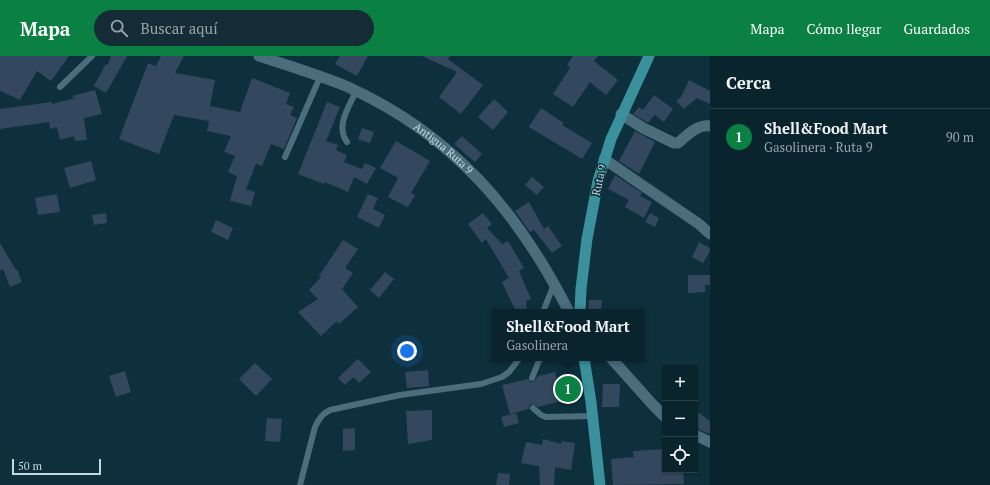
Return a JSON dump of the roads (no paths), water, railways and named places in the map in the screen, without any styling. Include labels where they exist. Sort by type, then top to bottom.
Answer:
[{"type":"main road","name":"Ruta 9","points":[[580,309],[587,239],[598,181],[604,159],[621,114],[649,56]]},
{"type":"main road","points":[[584,361],[600,485]]},
{"type":"street","name":"Antigua Ruta 9","points":[[259,56],[356,91],[394,112],[440,143],[483,183],[515,222],[554,283],[565,309]]},
{"type":"street","points":[[621,114],[643,128],[674,143],[678,143],[699,127],[705,125],[710,126]]},
{"type":"street","points":[[604,159],[699,224],[710,234]]},
{"type":"street","points":[[613,361],[662,414]]},
{"type":"street","points":[[698,436],[710,442]]},
{"type":"lane","points":[[60,87],[92,56]]},
{"type":"lane","points":[[286,157],[320,77]]},
{"type":"lane","points":[[347,142],[343,137],[342,125],[356,91]]},
{"type":"lane","points":[[544,309],[554,283]]},
{"type":"lane","points":[[300,485],[315,427],[318,419],[326,412],[400,395],[467,386],[496,380],[509,372],[518,361]]},
{"type":"lane","points":[[532,378],[539,361]]},
{"type":"lane","points":[[533,408],[541,415],[546,417],[592,416]]},
{"type":"place","name":"Shell&Food Mart","points":[[568,389]]}]
